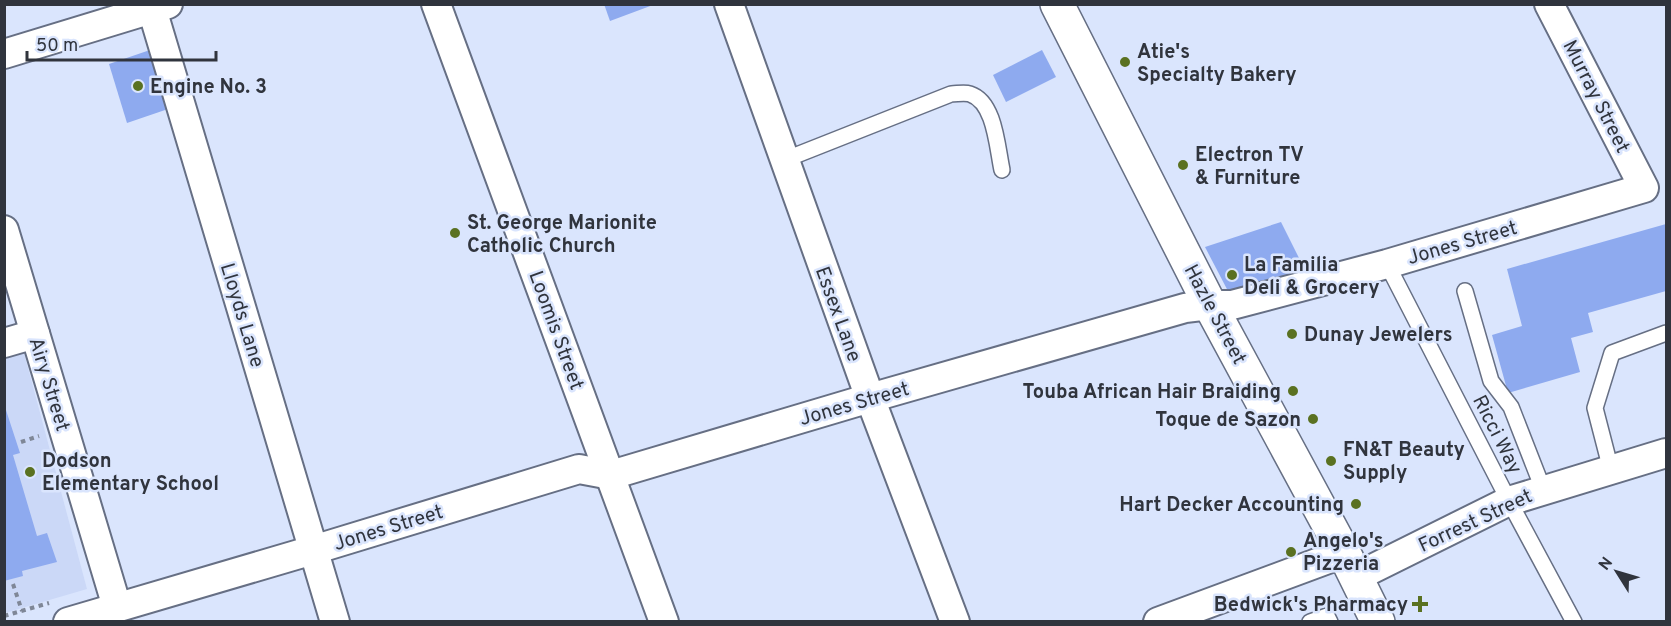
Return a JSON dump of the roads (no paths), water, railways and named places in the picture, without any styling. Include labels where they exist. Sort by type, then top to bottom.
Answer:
[{"type":"main road","name":"Hazle Street","points":[[1057,4],[1210,305],[1378,621]]},
{"type":"street","name":"Loomis Street","points":[[436,4],[664,621]]},
{"type":"street","name":"Essex Lane","points":[[729,4],[870,398],[955,621]]},
{"type":"street","name":"Murray Street","points":[[1549,4],[1644,188]]},
{"type":"street","points":[[4,54],[160,7]]},
{"type":"street","name":"Lloyds Lane","points":[[160,7],[335,621]]},
{"type":"street","name":"Jones Street","points":[[68,621],[314,550],[579,469],[611,475],[1185,308],[1233,305],[1387,264],[1644,188]]},
{"type":"street","name":"Airy Street","points":[[4,230],[117,607]]},
{"type":"street","points":[[4,343],[35,334]]},
{"type":"street","name":"Forrest Street","points":[[1172,619],[1350,565],[1509,501],[1666,453]]},
{"type":"lane","points":[[784,160],[951,94],[968,93],[981,99],[990,113],[1002,170]]},
{"type":"lane","name":"Ricci Way","points":[[1387,264],[1509,501],[1574,621]]},
{"type":"lane","points":[[1465,291],[1491,381],[1511,407],[1543,489]]},
{"type":"lane","points":[[1611,470],[1595,408],[1612,353],[1666,333]]},
{"type":"lane","points":[[1310,621],[1327,616],[1329,621]]},
{"type":"place","name":"Atie's Specialty Bakery","points":[[1125,62]]},
{"type":"place","name":"Engine No. 3","points":[[138,86]]},
{"type":"place","name":"Electron TV & Furniture","points":[[1183,165]]},
{"type":"place","name":"St. George Marionite Catholic Church","points":[[455,233]]},
{"type":"place","name":"La Familia Deli & Grocery","points":[[1232,275]]},
{"type":"place","name":"Dunay Jewelers","points":[[1292,334]]},
{"type":"place","name":"Touba African Hair Braiding","points":[[1293,391]]},
{"type":"place","name":"Toque de Sazon","points":[[1313,419]]},
{"type":"place","name":"FN&T Beauty Supply","points":[[1331,461]]},
{"type":"place","name":"Dodson Elementary School","points":[[30,472]]},
{"type":"place","name":"Hart Decker Accounting","points":[[1356,504]]},
{"type":"place","name":"Angelo's Pizzeria","points":[[1291,552]]},
{"type":"place","name":"Bedwick's Pharmacy","points":[[1420,604]]}]
